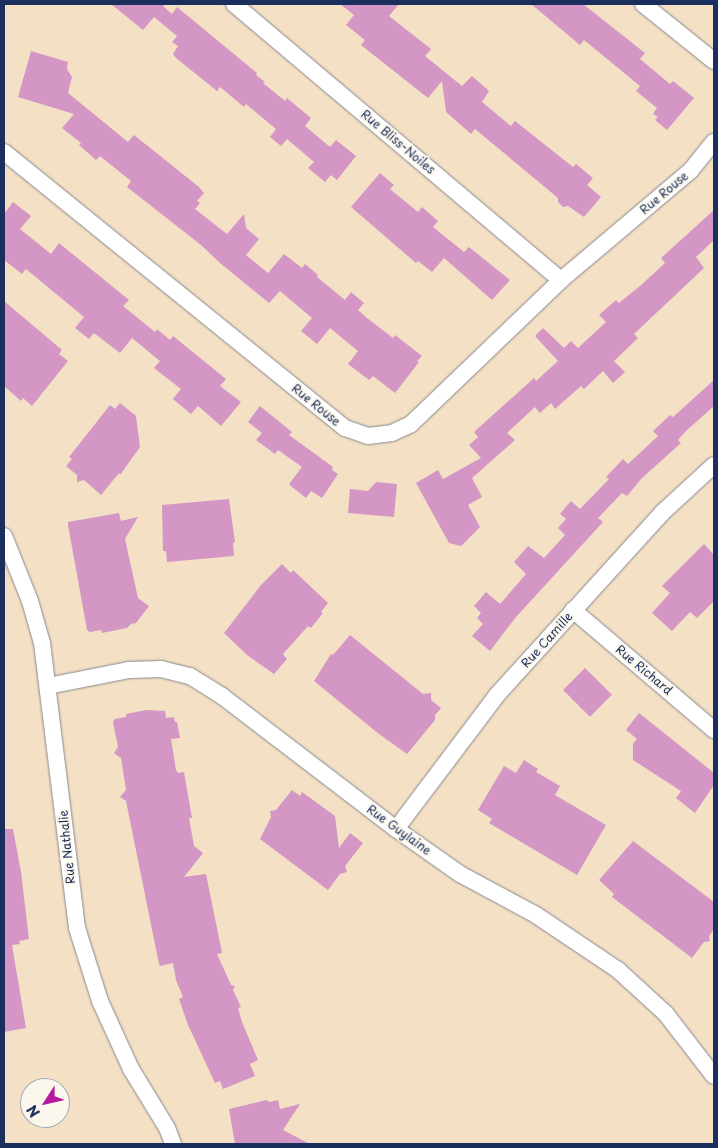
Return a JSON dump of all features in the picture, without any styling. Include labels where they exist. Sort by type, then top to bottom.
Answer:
[{"type":"street","name":"Rue Bliss-Noiles","points":[[234,4],[561,280]]},
{"type":"street","points":[[643,4],[714,61]]},
{"type":"street","name":"Rue Rouse","points":[[4,152],[345,428],[368,436],[392,433],[411,424],[561,280],[691,170],[714,142]]},
{"type":"street","name":"Rue Camille","points":[[396,828],[497,695],[663,512],[714,465]]},
{"type":"street","name":"Rue Nathalie","points":[[4,536],[35,615],[48,686],[77,928],[100,1001],[131,1069],[167,1128],[173,1144]]},
{"type":"street","name":"Rue Richard","points":[[574,610],[714,730]]},
{"type":"street","name":"Rue Guylaine","points":[[48,686],[129,670],[161,669],[190,676],[222,696],[460,874],[536,915],[618,970],[666,1014],[714,1076]]},
{"type":"building","points":[[111,4],[165,4],[163,6],[172,14],[177,7],[257,73],[256,75],[265,82],[263,83],[285,101],[287,98],[311,118],[305,126],[330,147],[336,140],[356,156],[337,180],[331,175],[325,182],[308,168],[314,162],[287,139],[281,146],[270,137],[276,129],[246,104],[244,107],[220,87],[217,91],[176,58],[173,54],[178,46],[172,42],[177,36],[154,17],[143,30]]},
{"type":"building","points":[[340,4],[399,4],[389,16],[431,49],[425,56],[462,86],[472,76],[489,91],[482,102],[511,126],[515,121],[573,167],[576,164],[593,178],[587,185],[601,197],[584,217],[568,206],[563,207],[558,202],[558,198],[475,129],[471,134],[446,112],[442,81],[428,98],[361,45],[365,40],[346,25],[354,15]]},
{"type":"building","points":[[531,4],[583,4],[645,53],[640,59],[670,84],[673,81],[694,98],[667,130],[655,120],[658,117],[653,114],[657,108],[636,91],[640,86],[584,40],[580,45]]},
{"type":"building","points":[[31,51],[68,62],[67,69],[72,77],[68,93],[128,142],[134,135],[199,187],[204,193],[197,201],[200,203],[195,209],[227,234],[244,214],[246,228],[259,239],[246,255],[268,273],[284,254],[302,268],[305,264],[318,275],[317,277],[345,300],[351,292],[364,303],[358,310],[393,338],[395,335],[422,356],[395,393],[373,376],[369,380],[348,364],[358,351],[330,328],[317,344],[301,331],[312,318],[280,291],[269,303],[201,245],[127,187],[131,181],[100,156],[96,160],[79,145],[81,143],[62,128],[74,114],[18,97]]},
{"type":"building","points":[[380,173],[394,185],[390,189],[418,212],[422,207],[438,221],[433,227],[464,252],[469,247],[510,280],[492,300],[444,258],[432,272],[418,261],[416,263],[351,207]]},
{"type":"building","points":[[13,202],[31,216],[20,229],[51,254],[59,243],[129,300],[123,306],[155,332],[157,329],[170,340],[173,336],[226,379],[220,386],[241,402],[221,426],[198,406],[191,414],[173,399],[181,389],[154,368],[160,361],[132,338],[120,353],[94,333],[89,339],[75,328],[84,317],[26,269],[22,274],[4,260],[4,214]]},
{"type":"building","points":[[714,210],[714,240],[696,257],[704,268],[634,334],[638,338],[614,361],[625,372],[613,383],[603,371],[584,389],[581,386],[555,409],[551,403],[540,413],[535,407],[507,433],[515,440],[472,478],[482,497],[468,505],[480,527],[461,546],[449,543],[416,483],[438,470],[443,479],[481,458],[469,445],[478,437],[474,432],[534,378],[536,381],[558,361],[535,336],[543,328],[564,348],[571,341],[578,348],[606,322],[599,315],[616,300],[619,303],[640,286],[665,263],[661,258]]},
{"type":"building","points":[[4,301],[62,350],[59,354],[68,361],[32,406],[23,398],[21,401],[4,386]]},
{"type":"building","points":[[714,380],[714,406],[686,431],[678,440],[681,443],[642,478],[627,496],[622,493],[598,518],[603,522],[516,617],[490,651],[472,636],[483,624],[477,618],[481,613],[474,606],[486,592],[500,604],[526,574],[514,562],[528,546],[544,558],[565,535],[558,528],[566,519],[560,514],[571,501],[580,509],[609,479],[606,477],[623,459],[628,464],[658,436],[653,431],[670,415],[673,417]]},
{"type":"building","points":[[120,403],[136,416],[140,447],[120,475],[119,473],[101,495],[84,480],[77,482],[77,475],[66,466],[72,459],[69,457],[110,405],[115,409]]},
{"type":"building","points":[[260,406],[292,432],[289,435],[333,467],[332,470],[338,474],[322,498],[311,491],[306,498],[292,487],[289,484],[302,467],[278,450],[275,454],[256,440],[262,433],[248,422]]},
{"type":"building","points":[[376,482],[397,484],[394,517],[348,513],[350,489],[368,491]]},
{"type":"building","points":[[229,499],[235,542],[233,543],[234,556],[167,562],[166,551],[163,551],[162,505]]},
{"type":"building","points":[[119,513],[121,521],[138,517],[125,539],[138,598],[149,606],[136,623],[131,624],[127,628],[102,633],[101,630],[90,632],[87,630],[68,522]]},
{"type":"building","points":[[704,544],[714,555],[714,601],[697,618],[690,612],[672,631],[652,613],[670,593],[662,586]]},
{"type":"building","points":[[282,564],[291,573],[293,570],[328,603],[311,628],[308,626],[283,654],[287,659],[274,674],[247,655],[224,633],[261,585]]},
{"type":"building","points":[[350,635],[423,694],[431,693],[431,700],[441,708],[435,715],[435,720],[407,754],[379,734],[314,681],[331,654],[333,655]]},
{"type":"building","points":[[585,668],[612,695],[590,717],[563,690]]},
{"type":"building","points":[[146,710],[165,711],[166,718],[174,717],[175,722],[177,722],[180,738],[171,739],[176,770],[178,773],[184,772],[192,818],[189,818],[194,846],[203,853],[184,877],[206,874],[222,953],[217,954],[231,985],[235,986],[233,990],[241,1007],[238,1008],[242,1022],[258,1060],[250,1064],[255,1076],[223,1089],[220,1081],[215,1083],[188,1025],[179,999],[183,997],[176,980],[173,963],[160,966],[159,964],[126,801],[120,797],[126,790],[121,758],[114,753],[118,747],[113,722],[115,719],[126,717],[126,714]]},
{"type":"building","points":[[639,713],[714,773],[714,785],[695,813],[676,798],[681,791],[633,760],[633,744],[637,739],[626,730]]},
{"type":"building","points":[[524,760],[538,769],[536,772],[560,786],[555,795],[606,825],[577,875],[489,823],[492,819],[478,810],[504,766],[516,773]]},
{"type":"building","points":[[292,790],[300,796],[302,792],[335,816],[339,848],[350,833],[363,843],[345,866],[347,872],[340,874],[328,890],[260,839],[271,817],[270,811],[276,810]]},
{"type":"building","points":[[4,829],[13,829],[21,872],[29,939],[19,941],[20,944],[12,945],[26,1028],[4,1032]]},
{"type":"building","points":[[633,841],[714,902],[714,929],[709,936],[710,941],[704,942],[692,958],[612,897],[614,894],[599,880]]},
{"type":"building","points":[[266,1100],[270,1102],[278,1100],[280,1109],[300,1104],[283,1130],[310,1144],[235,1144],[229,1109]]}]
